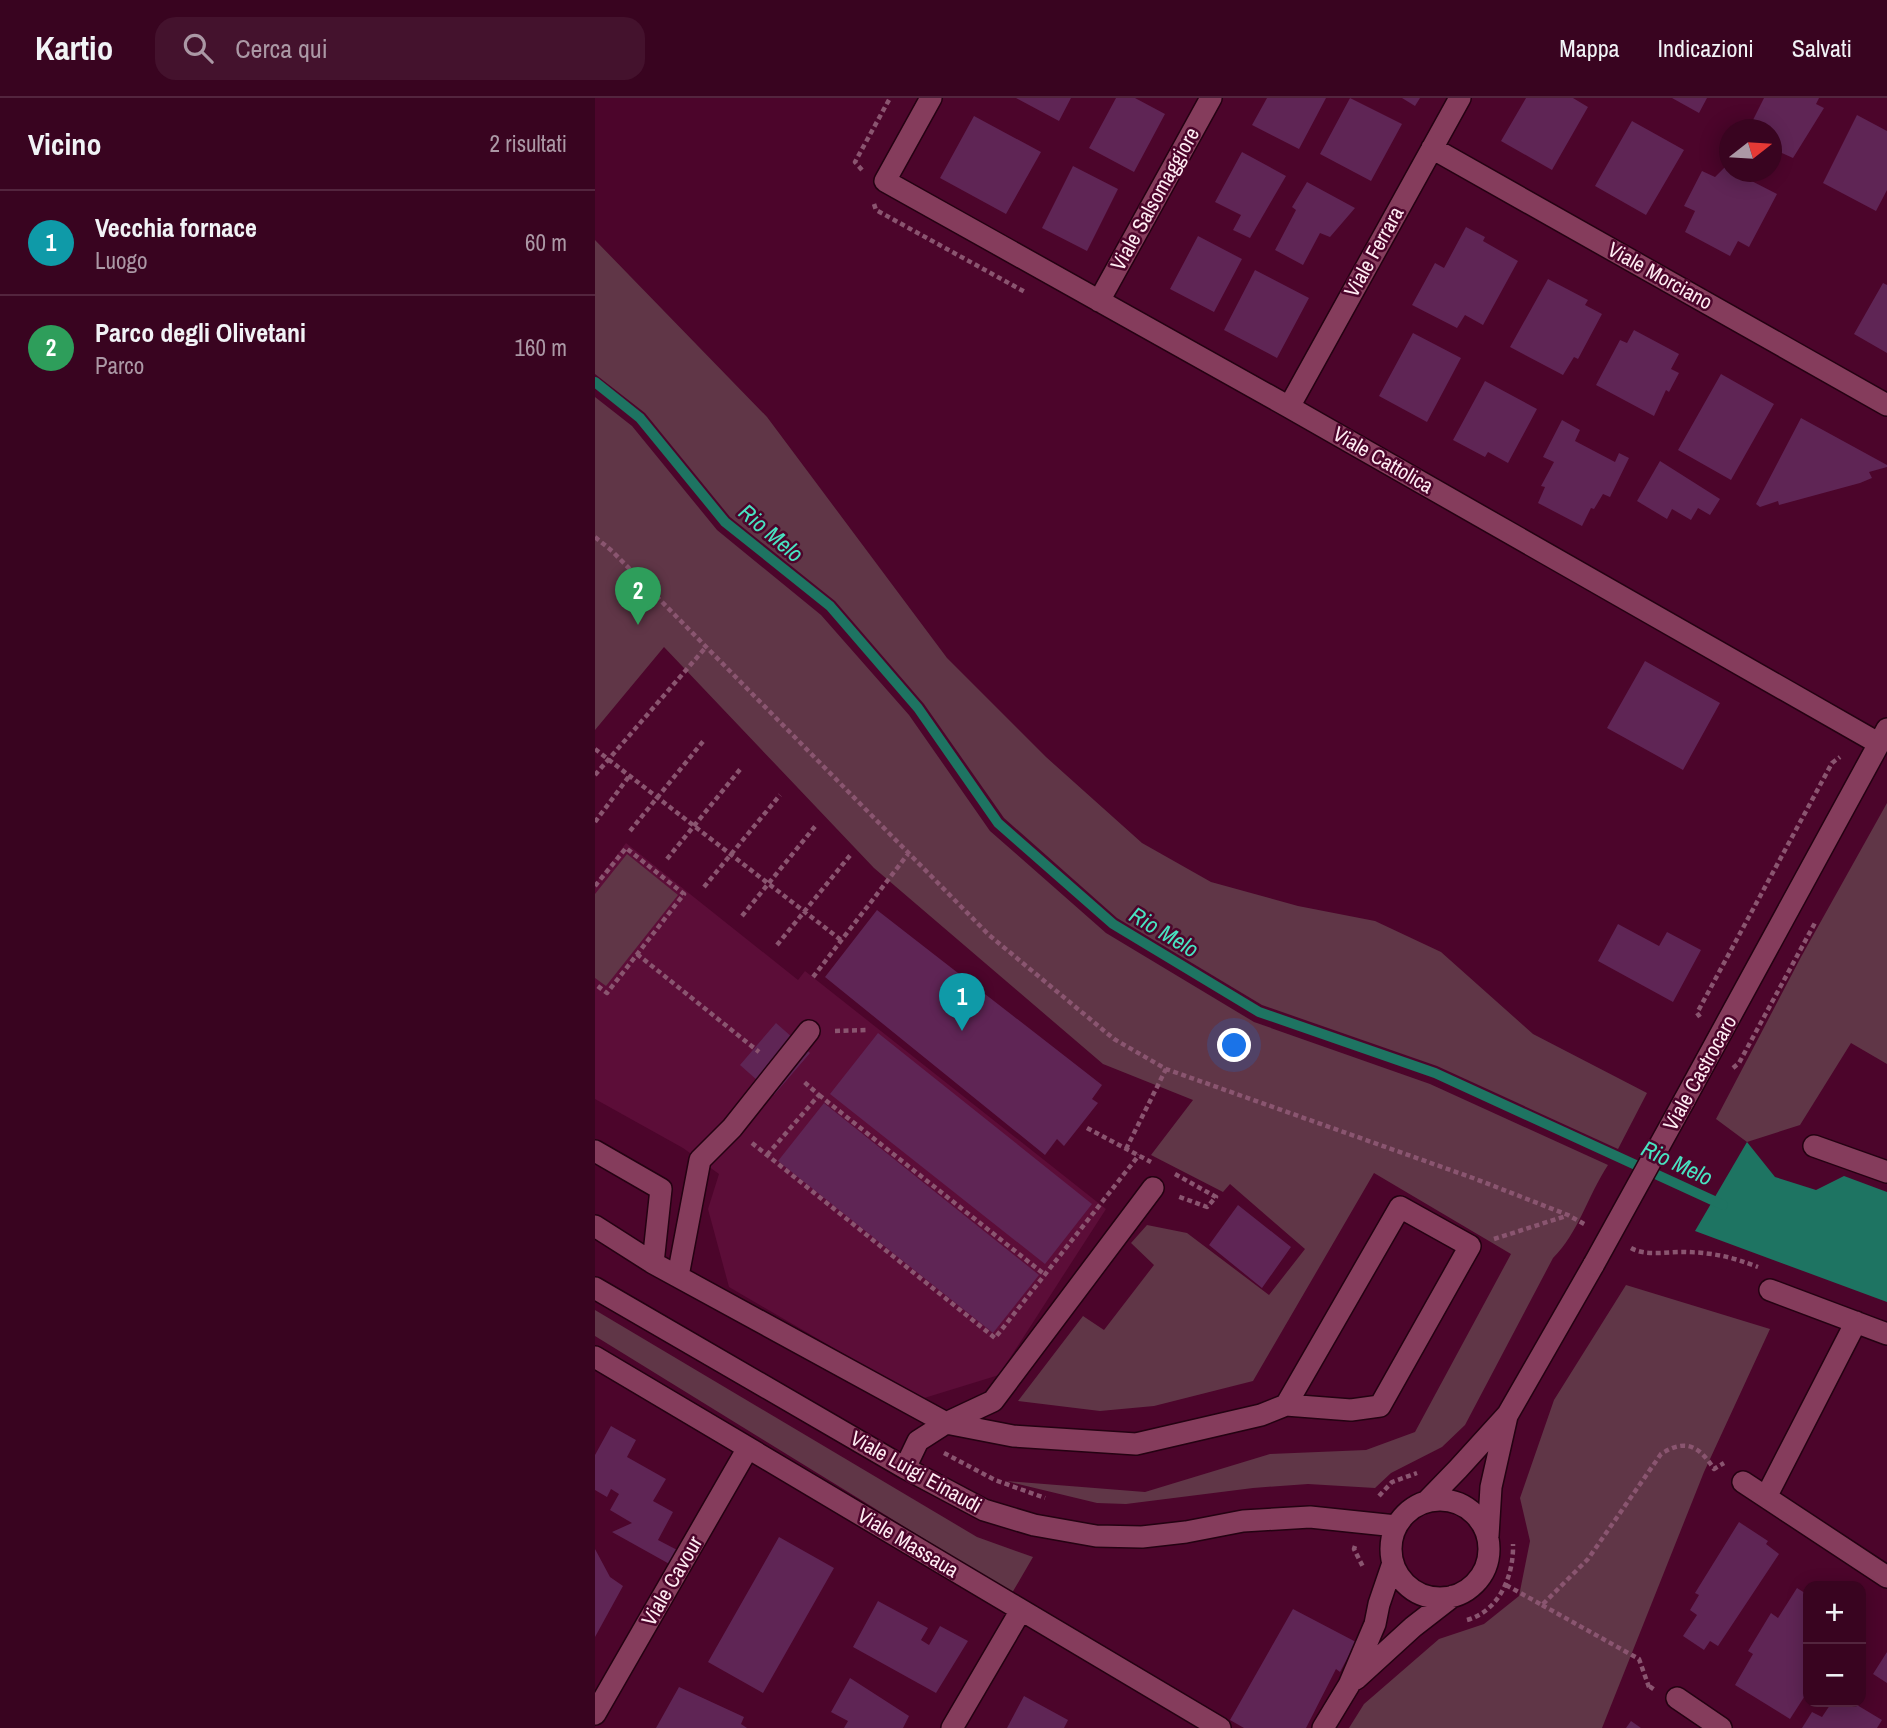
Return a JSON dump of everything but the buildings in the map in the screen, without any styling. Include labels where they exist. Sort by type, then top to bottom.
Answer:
[{"type":"street","name":"Viale Cattolica","points":[[931,98],[885,181],[1883,736]]},
{"type":"street","name":"Viale Salsomaggiore","points":[[1099,301],[1211,98]]},
{"type":"street","name":"Viale Ferrara","points":[[1289,407],[1460,98]]},
{"type":"street","name":"Viale Morciano","points":[[1432,148],[1887,405]]},
{"type":"street","name":"Viale Castrocaro","points":[[1323,1728],[1349,1685],[1375,1624],[1393,1563],[1391,1551],[1396,1526],[1414,1507],[1426,1502],[1508,1414],[1594,1264],[1883,736]]},
{"type":"street","points":[[678,1276],[699,1160],[732,1128],[809,1031]]},
{"type":"street","points":[[1814,1146],[1887,1172]]},
{"type":"street","points":[[595,1151],[661,1189],[653,1263]]},
{"type":"street","points":[[905,1468],[918,1441],[946,1423],[993,1401],[1153,1188]]},
{"type":"street","points":[[595,1226],[653,1263],[946,1423],[1013,1436],[1136,1444],[1261,1415],[1286,1405],[1352,1410],[1380,1406],[1470,1246],[1400,1208],[1286,1405]]},
{"type":"street","points":[[1766,1279],[1887,1334]]},
{"type":"street","name":"Viale Luigi Einaudi","points":[[595,1288],[905,1468],[984,1510],[1034,1525],[1096,1536],[1142,1537],[1187,1532],[1243,1521],[1310,1517],[1396,1526]]},
{"type":"street","points":[[1766,1497],[1856,1322]]},
{"type":"street","name":"Viale Massaua","points":[[595,1357],[1220,1728]]},
{"type":"street","name":"Viale Castrocaro","points":[[1349,1685],[1413,1627],[1453,1596],[1467,1590],[1478,1580],[1486,1567],[1489,1553],[1491,1487],[1508,1414]]},
{"type":"street","name":"Viale Cavour","points":[[595,1714],[748,1448]]},
{"type":"street","points":[[1743,1482],[1887,1577]]},
{"type":"street","points":[[1426,1502],[1441,1500],[1457,1503],[1471,1511],[1482,1522],[1488,1537]]},
{"type":"street","points":[[1393,1563],[1410,1588],[1423,1595],[1438,1598],[1453,1596]]},
{"type":"street","points":[[952,1728],[1021,1609]]},
{"type":"street","points":[[1677,1698],[1721,1728]]},
{"type":"path","points":[[855,162],[890,98]]},
{"type":"path","points":[[595,537],[612,551],[989,935],[1114,1039],[1166,1069],[1381,1144],[1567,1215],[1591,1228]]},
{"type":"path","points":[[595,775],[706,647]]},
{"type":"path","points":[[630,831],[705,739]]},
{"type":"path","points":[[595,749],[841,940]]},
{"type":"path","points":[[1702,1020],[1697,1013],[1832,763],[1848,751]]},
{"type":"path","points":[[667,859],[742,767]]},
{"type":"path","points":[[595,822],[630,775]]},
{"type":"path","points":[[704,887],[780,795]]},
{"type":"path","points":[[742,916],[817,824]]},
{"type":"path","points":[[595,886],[626,848],[684,894],[607,993],[595,984]]},
{"type":"path","points":[[777,945],[852,853]]},
{"type":"path","points":[[813,977],[908,853]]},
{"type":"path","points":[[637,954],[1044,1273]]},
{"type":"path","points":[[809,1031],[869,1030]]},
{"type":"path","points":[[1126,1149],[1166,1069]]},
{"type":"path","points":[[767,1155],[819,1095]]},
{"type":"path","points":[[732,1128],[995,1338],[1139,1155]]},
{"type":"path","points":[[1470,1246],[1567,1215]]},
{"type":"path","points":[[1627,1247],[1639,1253],[1685,1251],[1726,1255],[1766,1279]]},
{"type":"path","points":[[1542,1605],[1588,1559],[1661,1454],[1675,1445],[1703,1452]]},
{"type":"path","points":[[1506,1585],[1639,1659]]},
{"type":"shaded area","points":[[595,240],[767,417],[947,658],[1046,757],[1142,843],[1211,882],[1298,906],[1375,921],[1441,952],[1533,1034],[1647,1093],[1618,1149],[1437,1066],[1262,1005],[1117,918],[1004,818],[924,704],[835,601],[730,517],[645,413],[595,374]]},
{"type":"shaded area","points":[[595,397],[632,426],[717,530],[821,615],[909,715],[990,831],[1106,933],[1254,1022],[1430,1084],[1608,1165],[1569,1238],[1553,1258],[1465,1425],[1442,1447],[1391,1473],[1375,1488],[1308,1484],[1126,1504],[1097,1503],[1006,1481],[1145,1492],[1270,1454],[1366,1450],[1415,1432],[1511,1254],[1374,1173],[1253,1381],[1154,1406],[1100,1411],[1018,1401],[1083,1316],[1104,1330],[1154,1265],[1131,1243],[1147,1225],[1187,1233],[1269,1295],[1305,1249],[1230,1184],[1223,1192],[1151,1155],[1193,1100],[1103,1064],[874,868],[664,647],[595,730]]},
{"type":"shaded area","points":[[1887,803],[1887,1064],[1851,1043],[1800,1125],[1747,1142],[1716,1119],[1801,957]]},
{"type":"shaded area","points":[[626,843],[798,980],[805,971],[1106,1209],[999,1375],[921,1399],[729,1287],[708,1209],[719,1174],[683,1148],[595,1099],[595,884]]},
{"type":"shaded area","points":[[627,854],[678,895],[606,986],[595,978],[595,894]]},
{"type":"shaded area","points":[[1747,1142],[1775,1177],[1816,1190],[1844,1176],[1887,1192],[1887,1302],[1695,1231]]},
{"type":"shaded area","points":[[1626,1285],[1770,1329],[1704,1472],[1602,1728],[1349,1728],[1364,1704],[1439,1639],[1484,1624],[1519,1596],[1530,1541],[1520,1498],[1554,1400]]},
{"type":"shaded area","points":[[595,1310],[977,1537],[1033,1557],[1012,1593],[595,1336]]},
{"type":"waterway","name":"Rio Melo","points":[[595,382],[640,418],[725,522],[830,606],[918,708],[998,823],[1113,924],[1259,1012],[1435,1073],[1723,1205]]},
{"type":"place","name":"Parco degli Olivetani","points":[[638,625]]},
{"type":"place","name":"Vecchia fornace","points":[[962,1031]]}]
